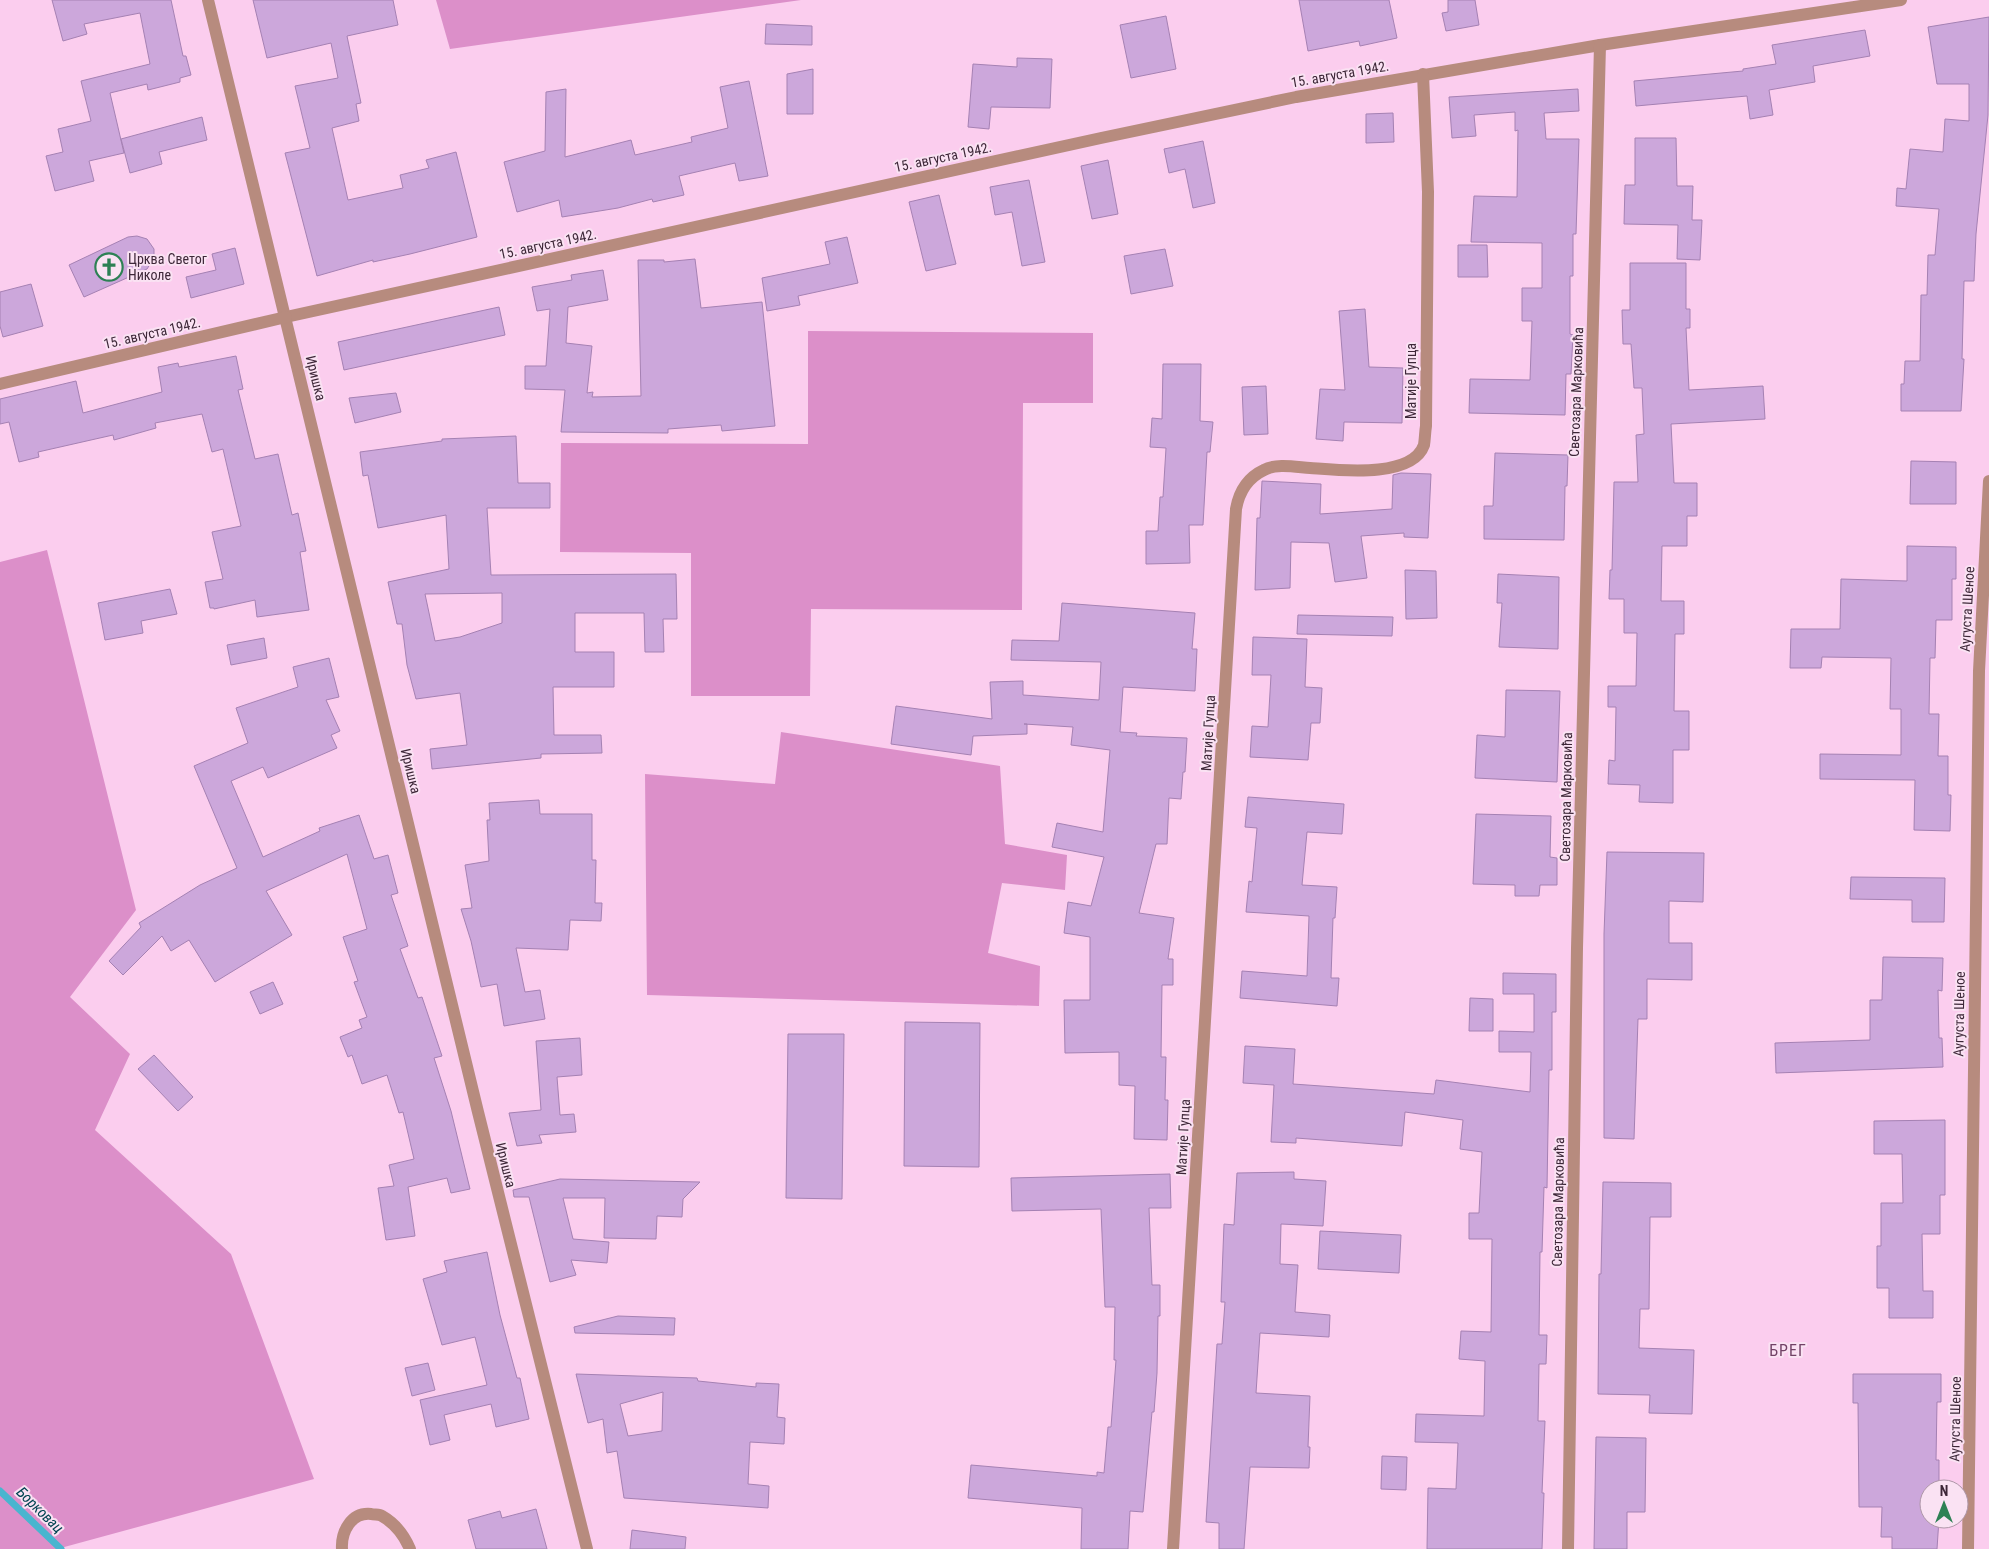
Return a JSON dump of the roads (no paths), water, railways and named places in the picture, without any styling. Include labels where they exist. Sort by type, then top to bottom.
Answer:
[{"type":"street","name":"Иришка","points":[[208,0],[478,1112],[587,1549]]},
{"type":"street","name":"15. августа 1942.","points":[[0,384],[286,317],[1296,97],[1600,45],[1901,0]]},
{"type":"street","name":"Светозара Марковића","points":[[1568,1549],[1577,948],[1600,45]]},
{"type":"street","name":"Матије Гупца","points":[[1173,1549],[1236,509],[1239,494],[1245,485],[1265,469],[1288,466],[1328,469],[1395,468],[1412,460],[1423,445],[1426,426],[1428,192],[1423,74]]},
{"type":"street","name":"Аугуста Шеное","points":[[1968,1549],[1979,671],[1989,480]]},
{"type":"street","points":[[342,1549],[346,1528],[351,1520],[364,1514],[381,1515],[403,1533],[410,1549]]},
{"type":"waterway","name":"Борковац","points":[[0,1491],[61,1549]]},
{"type":"place","name":"Црква Светог Николе","points":[[109,267]]},
{"type":"district","name":"БРЕГ","points":[[1788,1350]]}]
